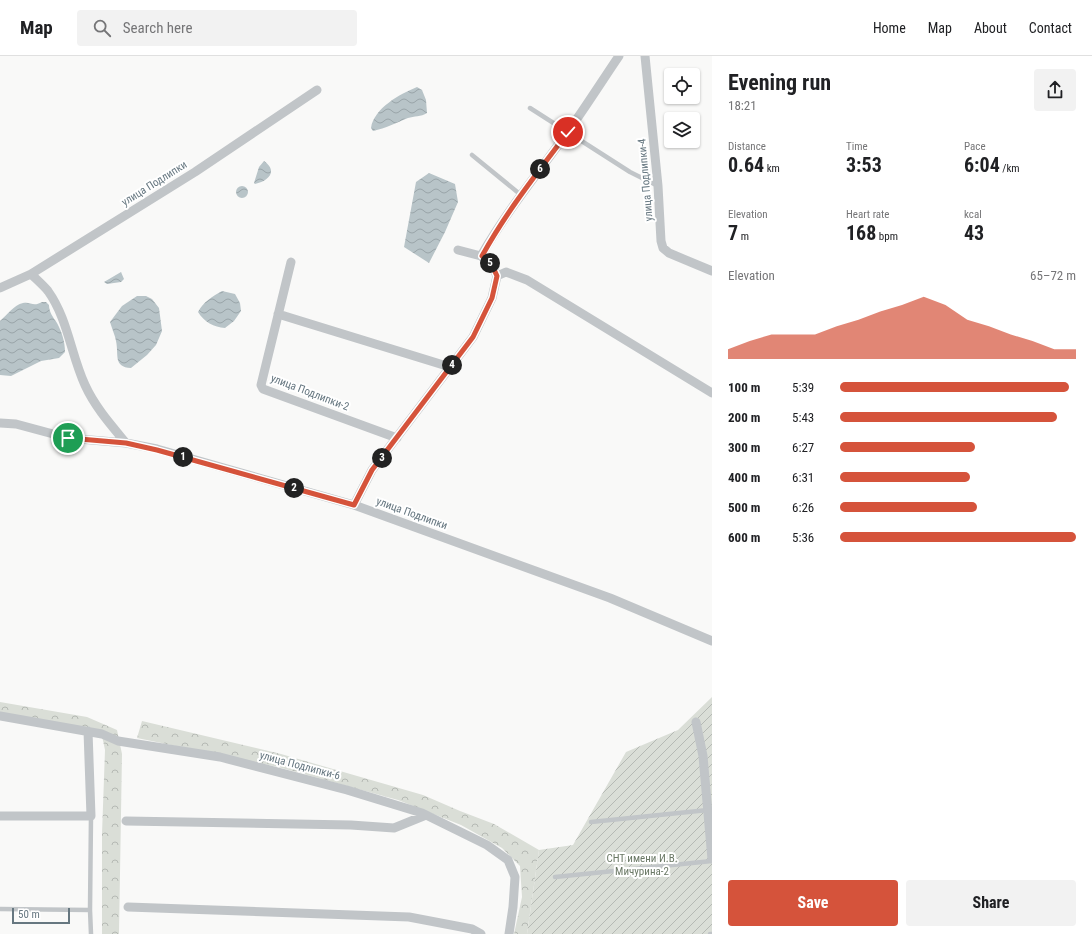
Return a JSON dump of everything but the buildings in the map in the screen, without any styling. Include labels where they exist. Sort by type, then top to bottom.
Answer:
[{"type":"street","points":[[482,256],[491,239],[521,195],[568,132],[619,56]]},
{"type":"street","name":"улица Подлипки-4","points":[[646,56],[658,186],[661,241],[663,248],[669,253],[712,271]]},
{"type":"street","name":"улица Подлипки","points":[[0,288],[31,274],[195,172],[317,90]]},
{"type":"street","points":[[354,505],[372,470],[398,438],[476,330],[492,298],[497,276],[492,265],[482,256],[458,250]]},
{"type":"street","name":"улица Подлипки-2","points":[[291,262],[261,385],[263,389],[398,438]]},
{"type":"street","points":[[497,276],[506,272],[527,280],[712,394]]},
{"type":"street","points":[[31,274],[48,291],[58,309],[78,368],[86,386],[108,422],[126,443]]},
{"type":"street","points":[[278,314],[450,367]]},
{"type":"street","name":"улица Подлипки","points":[[0,423],[16,424],[68,438],[126,443],[157,450],[354,505],[610,598],[712,641]]},
{"type":"street","name":"улица Подлипки-6","points":[[0,716],[88,731],[102,734],[118,741],[220,757],[347,790],[426,815],[487,844],[508,860],[515,877],[513,908],[509,934]]},
{"type":"street","points":[[696,722],[703,756],[712,860]]},
{"type":"street","points":[[0,816],[91,816],[88,731]]},
{"type":"street","points":[[126,821],[351,825],[394,828],[426,815]]},
{"type":"street","points":[[128,908],[367,914],[409,917],[472,929],[481,934]]},
{"type":"lane","points":[[530,108],[630,172],[658,186]]},
{"type":"lane","points":[[472,155],[521,195]]},
{"type":"lane","points":[[591,822],[708,810]]},
{"type":"lane","points":[[91,816],[91,934]]},
{"type":"lane","points":[[555,876],[712,860]]},
{"type":"lane","points":[[0,909],[90,910]]},
{"type":"green space","name":"СНТ имени И.В. Мичурина-2","points":[[712,697],[712,934],[527,934],[539,850],[573,845],[626,752],[678,730]]},
{"type":"green space","points":[[0,702],[87,717],[117,730],[122,754],[119,934],[102,934],[102,834],[105,750],[101,731],[0,714]]},
{"type":"green space","points":[[142,721],[281,754],[423,795],[494,824],[539,850],[527,934],[514,934],[522,897],[520,866],[502,848],[461,825],[398,800],[278,767],[137,738]]},
{"type":"water","points":[[417,87],[422,90],[426,100],[427,113],[408,118],[373,131],[371,128],[373,121],[382,108],[396,98]]},
{"type":"water","points":[[264,161],[270,168],[270,175],[264,181],[255,184],[254,183],[259,167]]},
{"type":"water","points":[[429,173],[455,184],[458,202],[429,263],[404,247],[416,182]]},
{"type":"water","points":[[242,186],[246,188],[248,192],[246,196],[242,198],[238,196],[236,192],[238,188]]},
{"type":"water","points":[[121,272],[124,279],[121,282],[107,284],[104,282]]},
{"type":"water","points":[[222,291],[235,294],[240,303],[241,311],[234,321],[225,328],[203,319],[198,312],[205,302]]},
{"type":"water","points":[[137,296],[146,296],[152,299],[159,308],[162,331],[156,345],[147,355],[131,368],[125,367],[119,363],[116,339],[110,322],[122,306]]},
{"type":"water","points":[[46,302],[49,305],[50,312],[62,333],[65,352],[59,358],[41,361],[11,376],[0,375],[0,321],[20,304],[36,304]]},
{"type":"route","points":[[68,438],[126,443],[157,450],[354,505],[372,470],[398,438],[473,337],[492,298],[497,276],[492,265],[482,256],[491,239],[521,195],[568,132]]}]
